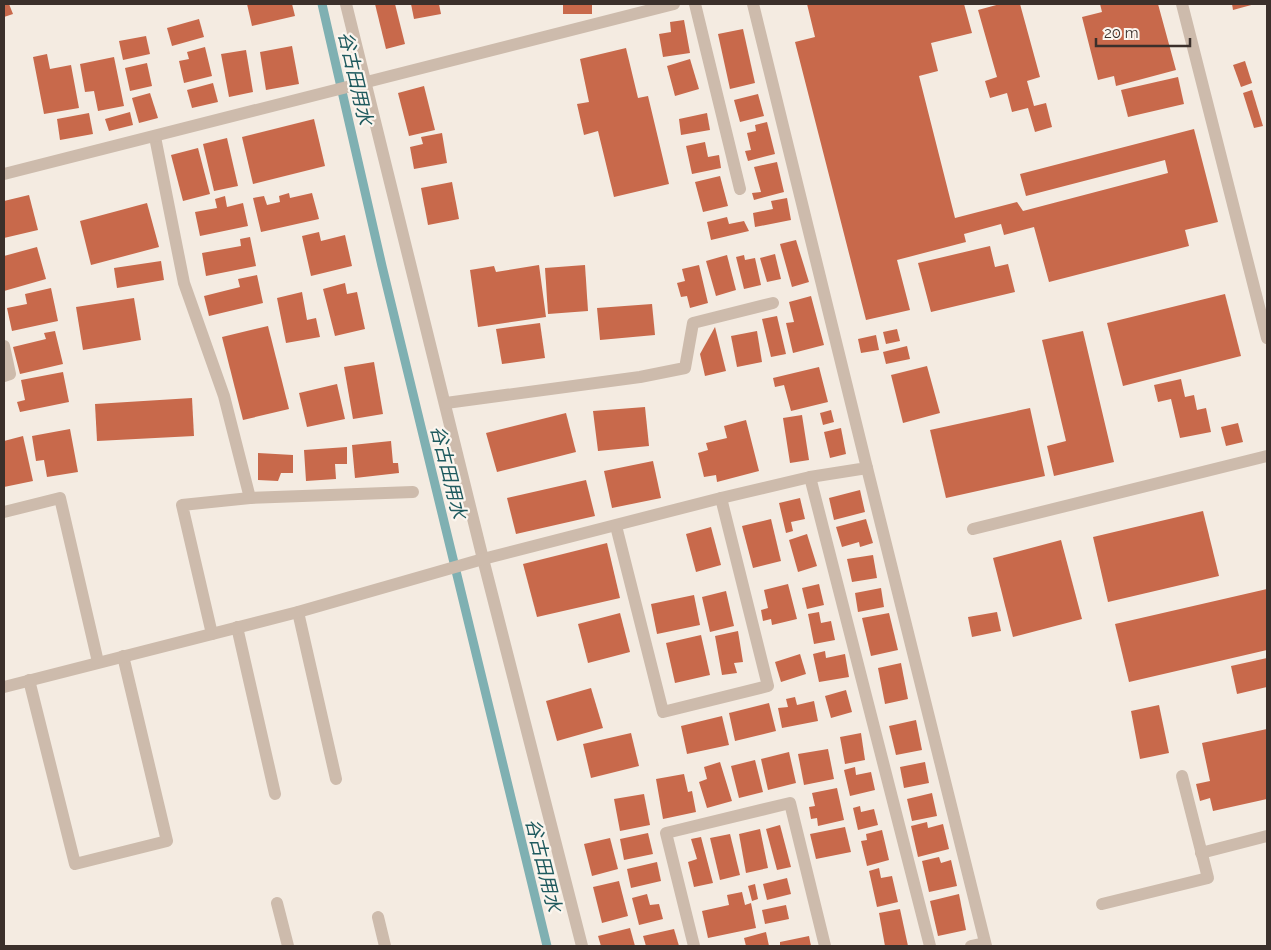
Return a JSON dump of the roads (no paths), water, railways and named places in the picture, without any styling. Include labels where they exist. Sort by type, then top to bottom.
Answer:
[{"type":"street","points":[[346,4],[483,559],[582,946]]},
{"type":"street","points":[[4,174],[674,4]]},
{"type":"street","points":[[695,4],[740,189]]},
{"type":"street","points":[[753,4],[985,944],[971,946]]},
{"type":"street","points":[[1182,4],[1267,338]]},
{"type":"street","points":[[155,137],[184,283],[224,396],[250,498]]},
{"type":"street","points":[[446,403],[640,378],[686,368],[692,323],[773,303]]},
{"type":"street","points":[[4,346],[10,374],[4,376]]},
{"type":"street","points":[[973,529],[1267,456]]},
{"type":"street","points":[[4,686],[298,612],[483,559],[721,498],[810,477],[867,468]]},
{"type":"street","points":[[810,477],[930,946]]},
{"type":"street","points":[[212,634],[182,505],[250,498],[413,492]]},
{"type":"street","points":[[4,512],[60,498],[98,662]]},
{"type":"street","points":[[616,526],[663,712],[768,686],[721,498]]},
{"type":"street","points":[[298,612],[336,779]]},
{"type":"street","points":[[237,627],[275,794]]},
{"type":"street","points":[[29,680],[75,864],[168,841],[123,656]]},
{"type":"street","points":[[1102,904],[1208,878],[1182,776]]},
{"type":"street","points":[[694,946],[666,833],[790,803],[826,946]]},
{"type":"street","points":[[1201,852],[1267,836]]},
{"type":"street","points":[[277,903],[288,946]]},
{"type":"street","points":[[378,917],[385,946]]},
{"type":"waterway","name":"谷古田用水","points":[[322,4],[382,266],[547,946]]}]
